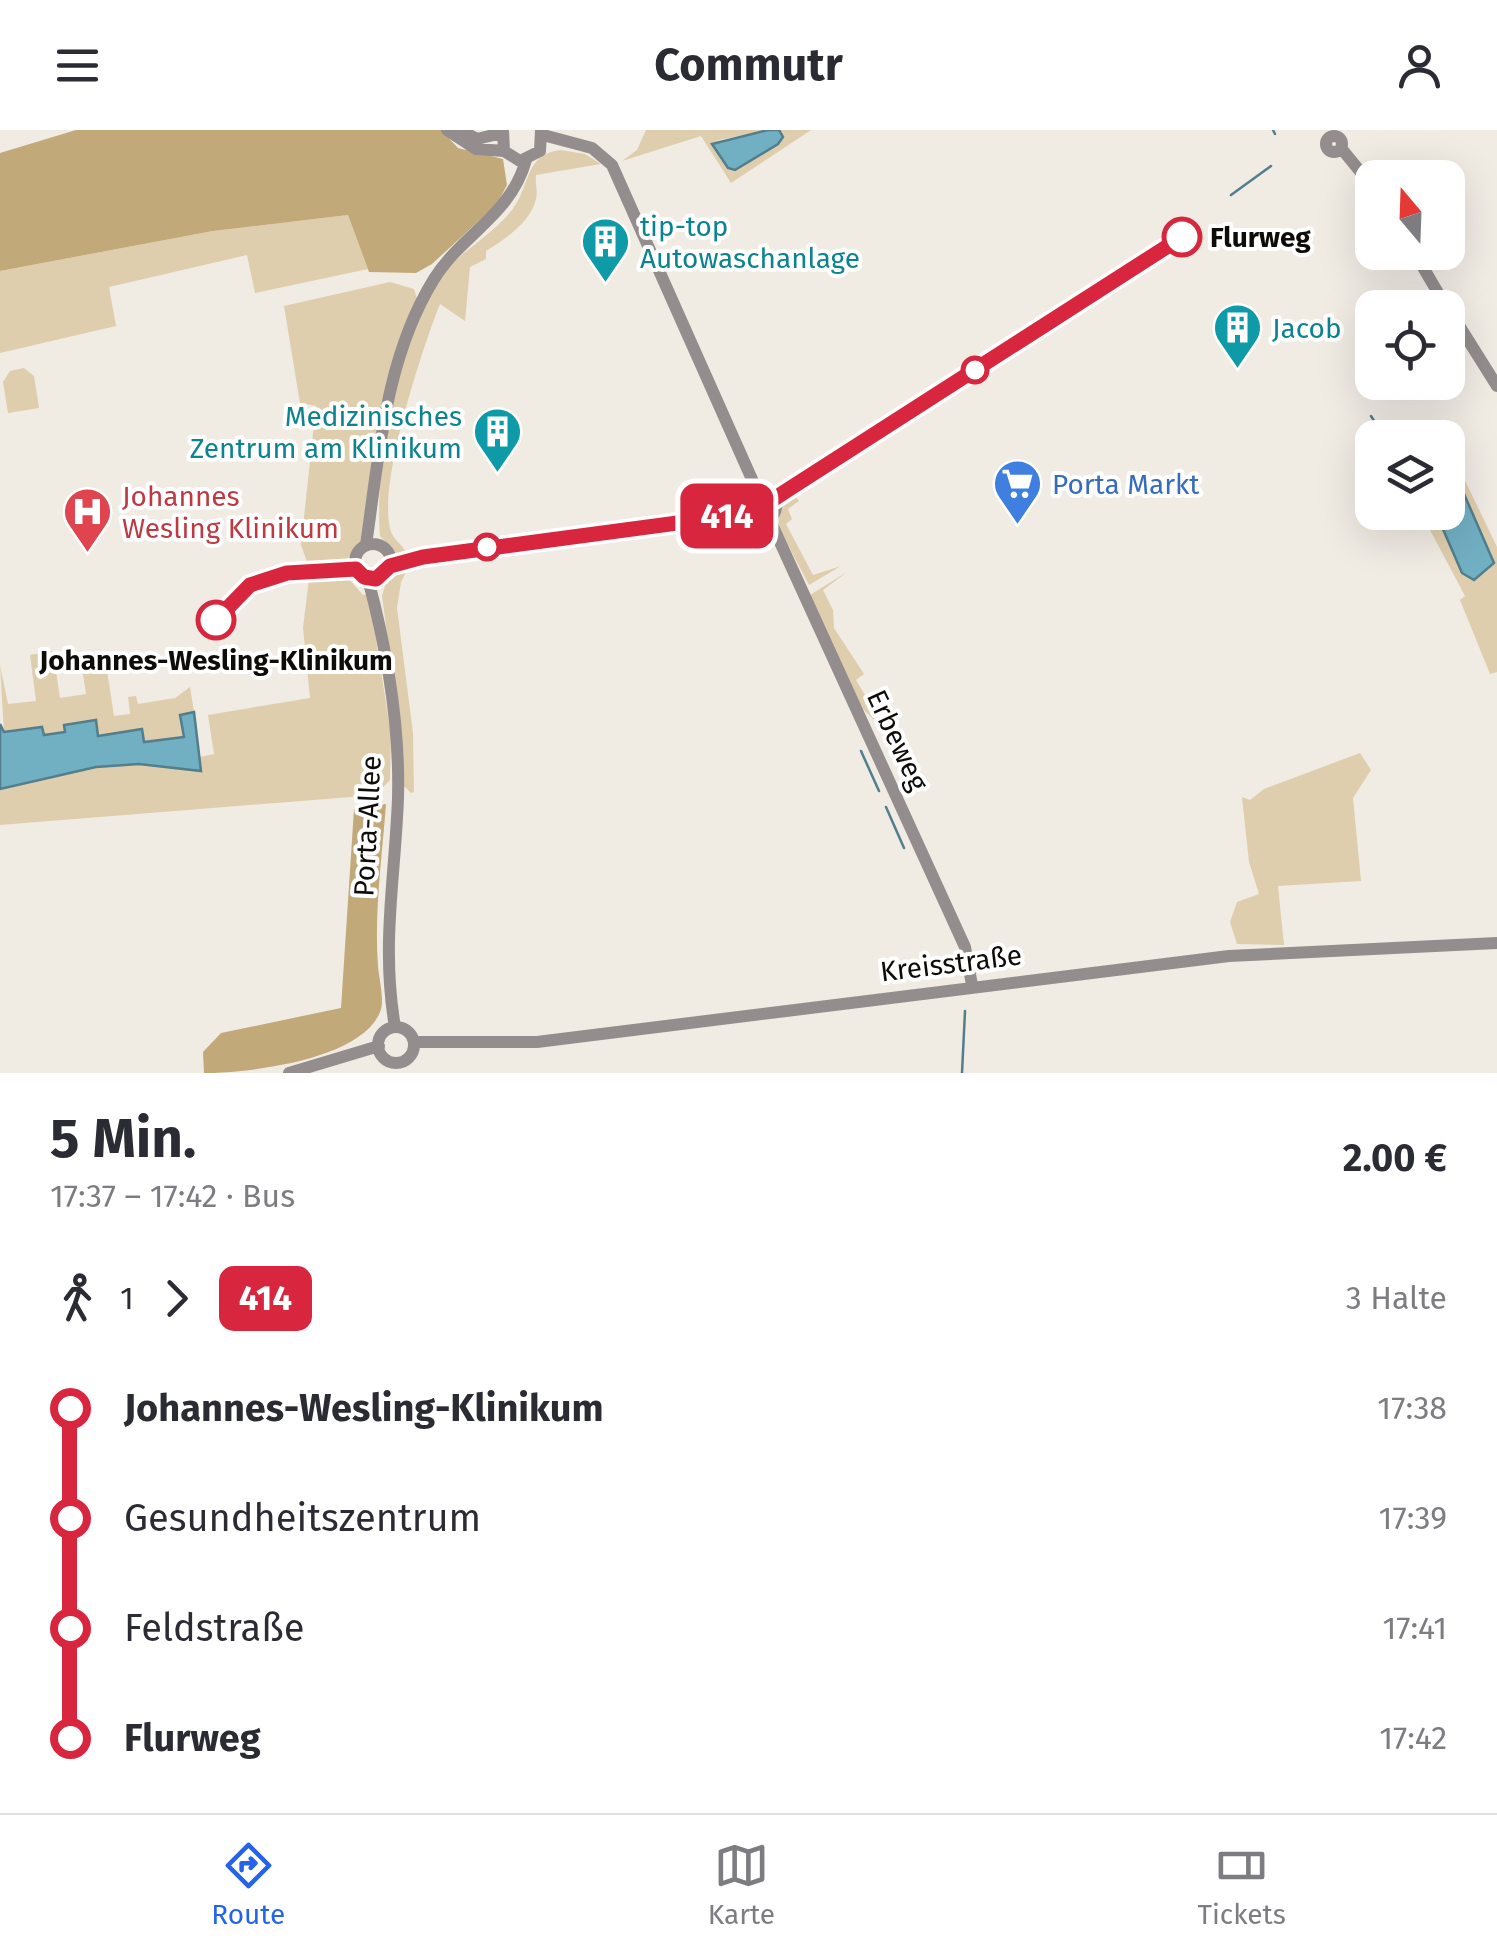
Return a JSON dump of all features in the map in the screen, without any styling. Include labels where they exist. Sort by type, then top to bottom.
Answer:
[{"type":"street","points":[[447,130],[476,149],[515,157],[578,144]]},
{"type":"street","points":[[372,545],[388,553],[391,562],[374,579],[359,574],[355,562],[372,545],[375,477],[396,368],[426,292],[448,258],[502,210],[514,191],[515,157],[503,132],[477,139],[460,130]]},
{"type":"street","points":[[540,151],[542,132],[578,144]]},
{"type":"street","points":[[1336,138],[1355,163]]},
{"type":"street","name":"Erbeweg","points":[[578,144],[603,154],[612,164],[758,495],[769,495],[776,504],[769,518],[965,947],[972,985]]},
{"type":"street","points":[[1465,336],[1497,386]]},
{"type":"street","name":"Porta-Allee","points":[[374,579],[396,735],[398,798],[385,944],[394,1027]]},
{"type":"street","name":"Kreisstraße","points":[[414,1042],[537,1042],[1229,956],[1497,943]]},
{"type":"street","points":[[394,1027],[406,1030],[414,1042],[410,1056],[400,1062],[383,1056],[379,1046],[385,1031],[394,1027]]},
{"type":"street","points":[[289,1073],[379,1046]]},
{"type":"shaded area","points":[[76,130],[441,130],[458,148],[503,159],[507,185],[497,204],[432,264],[416,273],[369,272],[348,215],[213,231],[0,271],[0,153]]},
{"type":"shaded area","points":[[646,130],[768,130],[714,141],[783,137],[779,130],[811,130],[731,183],[701,136],[622,161],[637,150]]},
{"type":"shaded area","points":[[561,150],[585,154],[601,164],[536,175],[536,199],[529,215],[486,251],[486,259],[470,267],[465,321],[440,304],[395,455],[388,514],[392,534],[406,553],[396,553],[380,536],[381,476],[392,403],[412,332],[439,278],[512,210],[534,164]]},
{"type":"shaded area","points":[[348,215],[368,269],[255,293],[247,255],[109,287],[116,326],[0,353],[0,271],[213,231]]},
{"type":"shaded area","points":[[390,282],[414,289],[417,299],[362,543],[347,559],[307,562],[301,545],[316,406],[300,403],[284,306]]},
{"type":"shaded area","points":[[24,368],[34,376],[39,408],[8,413],[3,382],[10,371]]},
{"type":"shaded area","points":[[1465,480],[1497,547],[1497,672],[1490,674],[1460,600],[1465,596],[1430,530],[1443,530],[1462,573],[1494,563],[1465,496]]},
{"type":"shaded area","points":[[794,495],[799,501],[788,509],[792,519],[786,524],[813,575],[841,566],[809,585],[777,524],[781,505]]},
{"type":"shaded area","points":[[410,564],[401,582],[397,608],[413,733],[411,793],[402,784],[401,739],[382,596],[388,575]]},
{"type":"shaded area","points":[[847,572],[823,590],[833,610],[834,628],[864,674],[856,680],[874,710],[893,708],[875,721],[859,705],[810,595]]},
{"type":"shaded area","points":[[347,577],[363,595],[369,594],[391,735],[390,780],[376,795],[0,825],[0,789],[96,767],[139,764],[201,770],[200,757],[214,754],[208,715],[310,698],[303,628],[309,579]]},
{"type":"shaded area","points":[[53,651],[60,698],[86,694],[80,654],[104,651],[114,716],[130,714],[128,697],[136,696],[138,704],[175,698],[190,687],[194,712],[180,716],[184,737],[143,742],[141,729],[98,736],[96,721],[64,725],[65,732],[44,735],[42,727],[4,732],[0,665],[8,704],[36,701],[30,655]]},
{"type":"shaded area","points":[[1360,753],[1371,770],[1353,798],[1361,881],[1278,886],[1284,945],[1237,944],[1230,922],[1237,902],[1259,894],[1249,862],[1242,797],[1250,800],[1264,789]]},
{"type":"shaded area","points":[[386,804],[377,926],[380,1012],[369,1028],[351,1042],[328,1052],[274,1066],[204,1073],[203,1052],[221,1033],[341,1008],[354,809]]},
{"type":"water","points":[[779,130],[783,137],[778,144],[735,170],[728,168],[712,144]]},
{"type":"water","points":[[1465,496],[1494,563],[1474,580],[1462,573],[1443,530],[1465,530]]},
{"type":"water","points":[[194,712],[201,771],[139,764],[96,767],[0,789],[0,724],[4,732],[42,727],[44,735],[65,732],[64,725],[96,720],[98,736],[142,729],[144,742],[184,737],[180,715]]},
{"type":"waterway","points":[[1273,130],[1275,134]]},
{"type":"waterway","points":[[1231,195],[1271,166]]},
{"type":"waterway","points":[[1371,416],[1374,420]]},
{"type":"waterway","points":[[861,751],[879,791]]},
{"type":"waterway","points":[[886,807],[904,848]]},
{"type":"waterway","points":[[962,1073],[965,1011]]},
{"type":"bus line","name":"414","points":[[216,620],[250,585],[287,573],[356,569],[372,580],[384,576],[390,566],[423,557],[737,515],[752,509],[758,495],[774,499],[1182,237]]},
{"type":"place","name":"Flurweg","points":[[1182,237]]},
{"type":"place","name":"tip-top Autowaschanlage","points":[[605,284]]},
{"type":"place","name":"Jacob","points":[[1237,370]]},
{"type":"place","name":"Medizinisches Zentrum am Klinikum","points":[[497,474]]},
{"type":"place","name":"Porta Markt","points":[[1017,526]]},
{"type":"place","name":"Johannes Wesling Klinikum","points":[[87,554]]},
{"type":"place","name":"Johannes-Wesling-Klinikum","points":[[216,620]]}]
